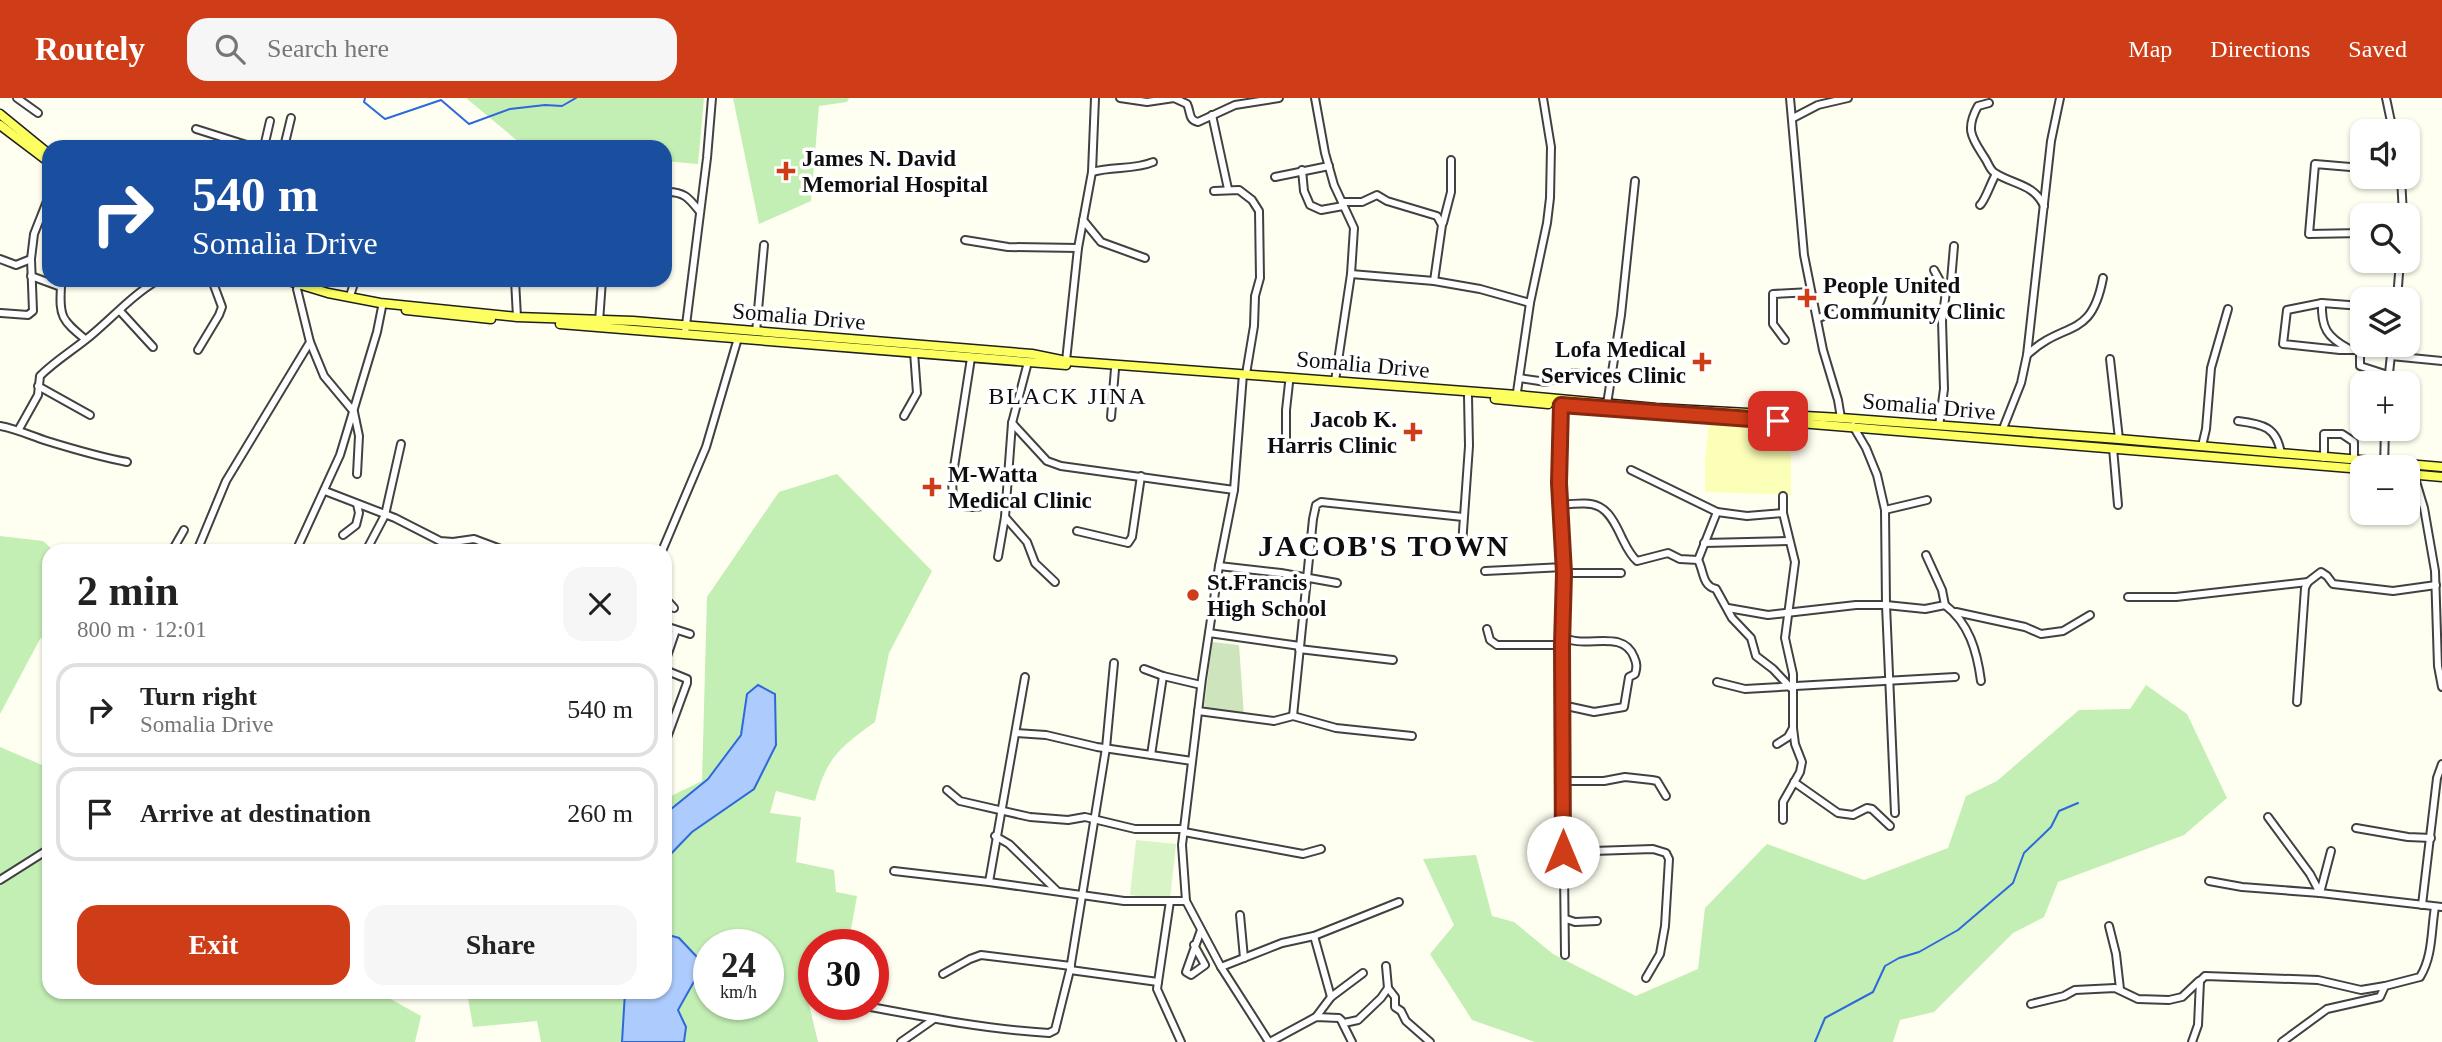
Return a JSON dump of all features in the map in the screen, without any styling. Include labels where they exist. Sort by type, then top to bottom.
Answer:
[{"type":"main road","points":[[0,114],[42,148]]},
{"type":"main road","points":[[0,125],[42,157]]},
{"type":"main road","name":"Somalia Drive","points":[[302,287],[380,303],[517,317],[633,321],[738,338],[1115,369],[1335,381],[1516,398],[1561,405],[2350,465]]},
{"type":"main road","name":"Somalia Drive","points":[[302,287],[382,307],[449,316],[756,332],[1032,354],[1066,361],[1244,376],[1289,383],[1841,418],[2119,439],[2323,458],[2350,464]]},
{"type":"main road","name":"Somalia Drive","points":[[2420,466],[2442,467]]},
{"type":"main road","points":[[2420,475],[2442,477]]},
{"type":"street","points":[[17,98],[38,113]]},
{"type":"street","points":[[686,330],[712,98]]},
{"type":"street","points":[[1066,361],[1078,248],[1092,172],[1095,98]]},
{"type":"street","points":[[1120,98],[1147,102],[1174,98],[1187,104],[1189,117],[1198,122],[1236,105],[1279,98]]},
{"type":"street","points":[[1315,98],[1329,166],[1354,228],[1351,274],[1335,381]]},
{"type":"street","points":[[1516,398],[1530,303],[1550,198],[1550,147],[1543,98]]},
{"type":"street","points":[[1790,98],[1804,255],[1816,319],[1841,418]]},
{"type":"street","points":[[1793,118],[1818,105],[1848,98]]},
{"type":"street","points":[[2002,431],[2021,383],[2027,355],[2051,141],[2060,98]]},
{"type":"street","points":[[2386,98],[2390,119]]},
{"type":"street","points":[[1989,103],[1978,106],[1971,120],[1973,144],[1996,174],[2029,188],[2038,195],[2045,208]]},
{"type":"street","points":[[1212,115],[1228,190]]},
{"type":"street","points":[[286,140],[291,118]]},
{"type":"street","points":[[266,140],[270,121]]},
{"type":"street","points":[[196,129],[231,140]]},
{"type":"street","points":[[1434,281],[1442,225],[1451,192],[1451,160]]},
{"type":"street","points":[[1092,172],[1153,162]]},
{"type":"street","points":[[2350,167],[2315,164],[2309,233],[2350,233]]},
{"type":"street","points":[[1275,177],[1329,166]]},
{"type":"street","points":[[1302,170],[1304,191],[1310,205],[1321,210],[1362,202],[1377,195],[1387,201],[1432,213],[1442,225]]},
{"type":"street","points":[[1980,205],[1996,174]]},
{"type":"street","points":[[1607,404],[1621,315],[1635,181]]},
{"type":"street","points":[[1214,191],[1239,190],[1248,196],[1259,211],[1260,278],[1244,376],[1234,490],[1219,566],[1201,685],[1183,831],[1186,901],[1221,967],[1270,1042],[1316,1017],[1331,997],[1363,973]]},
{"type":"street","points":[[672,192],[687,195],[700,212]]},
{"type":"street","points":[[1,313],[31,314],[31,260],[37,225],[42,213]]},
{"type":"street","points":[[1083,220],[1101,242],[1145,258]]},
{"type":"street","points":[[965,240],[1008,247],[1078,248]]},
{"type":"street","points":[[756,332],[764,245]]},
{"type":"street","points":[[1939,426],[1944,389],[1942,321],[1946,292],[1951,284],[1954,246]]},
{"type":"street","points":[[0,259],[11,265],[31,260]]},
{"type":"street","points":[[1934,271],[1946,292]]},
{"type":"street","points":[[1351,274],[1434,281],[1480,289],[1530,303]]},
{"type":"street","points":[[31,276],[42,280]]},
{"type":"street","points":[[2027,355],[2046,339],[2071,331],[2087,319],[2094,311],[2103,278]]},
{"type":"street","points":[[61,287],[61,316],[64,322],[85,339]]},
{"type":"street","points":[[19,429],[38,396],[40,376],[146,287]]},
{"type":"street","points":[[198,350],[222,307],[215,287]]},
{"type":"street","points":[[298,287],[310,342],[324,376],[354,412],[359,436],[357,474]]},
{"type":"street","points":[[350,296],[353,287]]},
{"type":"street","points":[[515,287],[517,317]]},
{"type":"street","points":[[599,321],[601,287]]},
{"type":"street","points":[[1785,340],[1773,324],[1773,295],[1811,292]]},
{"type":"street","points":[[1816,319],[1832,313],[1872,313],[1880,306],[1882,296]]},
{"type":"street","points":[[2350,305],[2322,303],[2287,310],[2283,344],[2350,350]]},
{"type":"street","points":[[2322,303],[2321,321],[2327,332],[2350,349]]},
{"type":"street","points":[[299,544],[340,455],[382,307]]},
{"type":"street","points":[[2202,446],[2211,368],[2228,309]]},
{"type":"street","points":[[120,311],[153,347]]},
{"type":"street","points":[[665,544],[706,447],[738,338]]},
{"type":"street","points":[[200,544],[226,481],[310,342]]},
{"type":"street","points":[[904,416],[917,393],[914,352]]},
{"type":"street","points":[[2420,356],[2442,361]]},
{"type":"street","points":[[2360,357],[2360,366],[2376,371]]},
{"type":"street","points":[[971,358],[952,480],[953,500],[961,506],[974,507],[1006,498]]},
{"type":"street","points":[[2110,359],[2119,439]]},
{"type":"street","points":[[998,557],[1005,517],[1012,423],[1028,362]]},
{"type":"street","points":[[1111,417],[1115,369]]},
{"type":"street","points":[[1519,378],[1546,382],[1574,373],[1611,379]]},
{"type":"street","points":[[1286,450],[1289,383]]},
{"type":"street","points":[[38,386],[90,415]]},
{"type":"street","points":[[1462,545],[1468,454],[1468,396]]},
{"type":"street","points":[[1561,405],[1559,483],[1564,570],[1562,705],[1565,955]]},
{"type":"street","points":[[2238,421],[2270,429],[2276,436],[2281,454]]},
{"type":"street","points":[[1012,423],[1047,461],[1061,466],[1234,490]]},
{"type":"street","points":[[0,426],[19,429],[45,441],[100,458],[127,462]]},
{"type":"street","points":[[1853,426],[1877,475],[1885,510],[1886,605],[1895,813]]},
{"type":"street","points":[[2323,458],[2324,434],[2342,434],[2354,442],[2356,455]]},
{"type":"street","points":[[370,544],[385,515],[401,444]]},
{"type":"street","points":[[2113,447],[2118,505]]},
{"type":"street","points":[[1631,470],[1717,512],[1747,516],[1783,513]]},
{"type":"street","points":[[1077,531],[1128,543],[1132,537],[1141,476]]},
{"type":"street","points":[[325,491],[440,541],[474,539],[483,544]]},
{"type":"street","points":[[1783,496],[1783,513],[1795,562],[1785,638],[1791,664],[1795,744],[1802,762],[1800,772],[1783,802],[1783,820]]},
{"type":"street","points":[[2420,498],[2436,585],[2438,666],[2442,687]]},
{"type":"street","points":[[1885,510],[1927,500]]},
{"type":"street","points":[[1293,716],[1315,508],[1321,502],[1463,517]]},
{"type":"street","points":[[1562,505],[1587,502],[1600,506],[1618,527],[1627,548],[1637,561],[1668,553],[1685,560],[1698,561]]},
{"type":"street","points":[[343,535],[356,525],[359,513],[357,504]]},
{"type":"street","points":[[1717,512],[1698,561],[1706,584],[1709,588],[1716,589],[1732,618],[1751,638],[1756,656],[1791,688]]},
{"type":"street","points":[[1005,517],[1027,542],[1035,563],[1055,582]]},
{"type":"street","points":[[176,544],[184,530]]},
{"type":"street","points":[[1704,543],[1789,541]]},
{"type":"street","points":[[1926,555],[1942,590],[1945,605]]},
{"type":"street","points":[[1219,566],[1337,583]]},
{"type":"street","points":[[1485,571],[1564,570],[1621,573]]},
{"type":"street","points":[[2297,702],[2305,588],[2308,582],[2321,572],[2333,584],[2374,590],[2400,591],[2436,585]]},
{"type":"street","points":[[2128,597],[2176,597],[2308,582]]},
{"type":"street","points":[[1728,608],[1757,614],[1788,614],[1856,606],[1925,608],[1945,605],[1956,612],[2025,627],[2040,634],[2063,631],[2090,615]]},
{"type":"street","points":[[1956,612],[1978,658],[1981,681]]},
{"type":"street","points":[[672,629],[690,634]]},
{"type":"street","points":[[1487,629],[1490,640],[1497,645],[1562,645]]},
{"type":"street","points":[[672,642],[676,630]]},
{"type":"street","points":[[1209,633],[1393,660]]},
{"type":"street","points":[[1562,636],[1577,643],[1607,641],[1626,646],[1637,665],[1635,674],[1629,677],[1623,707],[1594,712],[1562,705]]},
{"type":"street","points":[[889,1010],[934,1019],[1052,1032],[1058,1025],[1071,968],[1106,748],[1114,663]]},
{"type":"street","points":[[1144,668],[1163,676],[1201,685]]},
{"type":"street","points":[[672,673],[682,677],[687,683],[672,724]]},
{"type":"street","points":[[1151,755],[1163,676]]},
{"type":"street","points":[[989,882],[1025,677]]},
{"type":"street","points":[[1717,682],[1745,689],[1955,677]]},
{"type":"street","points":[[1198,711],[1274,721],[1293,716],[1336,727],[1412,736]]},
{"type":"street","points":[[1777,744],[1788,737],[1793,728]]},
{"type":"street","points":[[1016,733],[1064,738],[1106,748],[1192,761]]},
{"type":"street","points":[[2422,905],[2437,778],[2442,764]]},
{"type":"street","points":[[1563,781],[1604,781],[1625,777],[1652,780],[1657,781],[1666,796]]},
{"type":"street","points":[[1794,782],[1838,813],[1853,815],[1867,808],[1872,809],[1890,826]]},
{"type":"street","points":[[947,790],[960,801],[1030,817],[1068,820],[1094,818],[1135,829],[1183,831],[1303,853],[1321,849]]},
{"type":"street","points":[[2268,817],[2310,874],[2320,893]]},
{"type":"street","points":[[2356,828],[2431,838]]},
{"type":"street","points":[[995,836],[1009,844],[1057,891]]},
{"type":"street","points":[[1563,852],[1653,849],[1666,853],[1669,859],[1665,926],[1660,954],[1646,978]]},
{"type":"street","points":[[2320,893],[2331,851]]},
{"type":"street","points":[[0,880],[42,853]]},
{"type":"street","points":[[894,871],[1124,901],[1186,901]]},
{"type":"street","points":[[1038,889],[1039,874]]},
{"type":"street","points":[[2031,1004],[2064,996],[2075,990],[2120,989],[2138,999],[2169,1000],[2182,996],[2205,976],[2212,975],[2318,981],[2361,989],[2420,977],[2431,944],[2438,907],[2242,887],[2209,881]]},
{"type":"street","points":[[1170,901],[1158,982],[1160,997],[1181,1042]]},
{"type":"street","points":[[1221,967],[1282,943],[1314,936],[1399,902]]},
{"type":"street","points":[[1240,915],[1244,958]]},
{"type":"street","points":[[1566,919],[1575,922],[1597,921]]},
{"type":"street","points":[[2109,926],[2120,989]]},
{"type":"street","points":[[1194,945],[1201,930]]},
{"type":"street","points":[[1314,936],[1331,997]]},
{"type":"street","points":[[2431,944],[2442,945]]},
{"type":"street","points":[[943,974],[981,955],[1158,982]]},
{"type":"street","points":[[1386,965],[1388,988],[1395,997],[1395,1007],[1401,1011],[1406,1021],[1430,1042]]},
{"type":"street","points":[[2192,1042],[2198,1025],[2200,981]]},
{"type":"street","points":[[2282,1042],[2327,1009],[2380,997],[2385,986]]},
{"type":"street","points":[[1316,1017],[1339,1018],[1344,1023],[1358,1020],[1388,988]]},
{"type":"street","points":[[1339,1018],[1352,1042]]},
{"type":"street","points":[[901,1042],[934,1019]]},
{"type":"shaded area","points":[[466,98],[704,98],[698,164],[672,162],[672,140],[517,140]]},
{"type":"shaded area","points":[[733,98],[849,98],[847,102],[819,106],[811,201],[759,224]]},
{"type":"shaded area","points":[[837,474],[932,571],[889,653],[875,722],[836,755],[824,774],[815,801],[776,791],[770,813],[801,817],[796,862],[834,870],[836,892],[857,896],[851,929],[798,929],[798,1020],[813,1020],[818,1042],[541,1042],[537,1021],[473,1027],[468,999],[672,999],[672,796],[702,781],[707,597],[779,492]]},
{"type":"shaded area","points":[[0,536],[43,541],[46,544],[42,544],[42,637],[0,714]]},
{"type":"shaded area","points":[[1212,642],[1239,645],[1244,716],[1204,709]]},
{"type":"shaded area","points":[[2146,685],[2187,714],[2227,798],[2184,835],[2058,882],[2044,917],[2013,933],[1934,1012],[1900,1020],[1893,1042],[1535,1042],[1472,1020],[1430,954],[1454,925],[1423,859],[1476,855],[1492,916],[1514,922],[1553,954],[1636,996],[1698,969],[1705,908],[1767,844],[1864,880],[1948,848],[1966,796],[1997,781],[2079,710],[2130,709]]},
{"type":"shaded area","points":[[0,747],[42,765],[42,999],[391,999],[421,1016],[415,1042],[0,1042]]},
{"type":"shaded area","points":[[1136,840],[1176,844],[1170,899],[1130,895]]},
{"type":"sand","points":[[1709,423],[1791,429],[1791,495],[1705,492]]},
{"type":"water","points":[[758,685],[775,694],[776,745],[754,789],[692,832],[672,853],[672,808],[708,779],[741,735],[747,694]]},
{"type":"water","points":[[672,936],[679,938],[693,953],[693,983],[678,1010],[686,1027],[684,1042],[622,1042],[625,999],[672,999]]},
{"type":"waterway","points":[[365,98],[364,102],[385,119],[441,100],[469,124],[510,109],[562,106],[576,98]]},
{"type":"waterway","points":[[1815,1042],[1825,1018],[1873,992],[1885,966],[1919,952],[1958,930],[2013,883],[2024,853],[2051,827],[2059,811],[2078,803]]},
{"type":"place","name":"James N. David Memorial Hospital","points":[[786,171]]},
{"type":"place","name":"People United Community Clinic","points":[[1807,298]]},
{"type":"place","name":"Lofa Medical Services Clinic","points":[[1702,362]]},
{"type":"place","name":"Jacob K. Harris Clinic","points":[[1413,432]]},
{"type":"place","name":"M-Watta Medical Clinic","points":[[932,487]]},
{"type":"place","name":"St.Francis High School","points":[[1193,595]]},
{"type":"district","name":"BLACK JINA","points":[[1068,396]]},
{"type":"district","name":"JACOB'S TOWN","points":[[1384,546]]},
{"type":"route","points":[[1563,852],[1564,573],[1559,483],[1561,405],[1778,421]]}]
